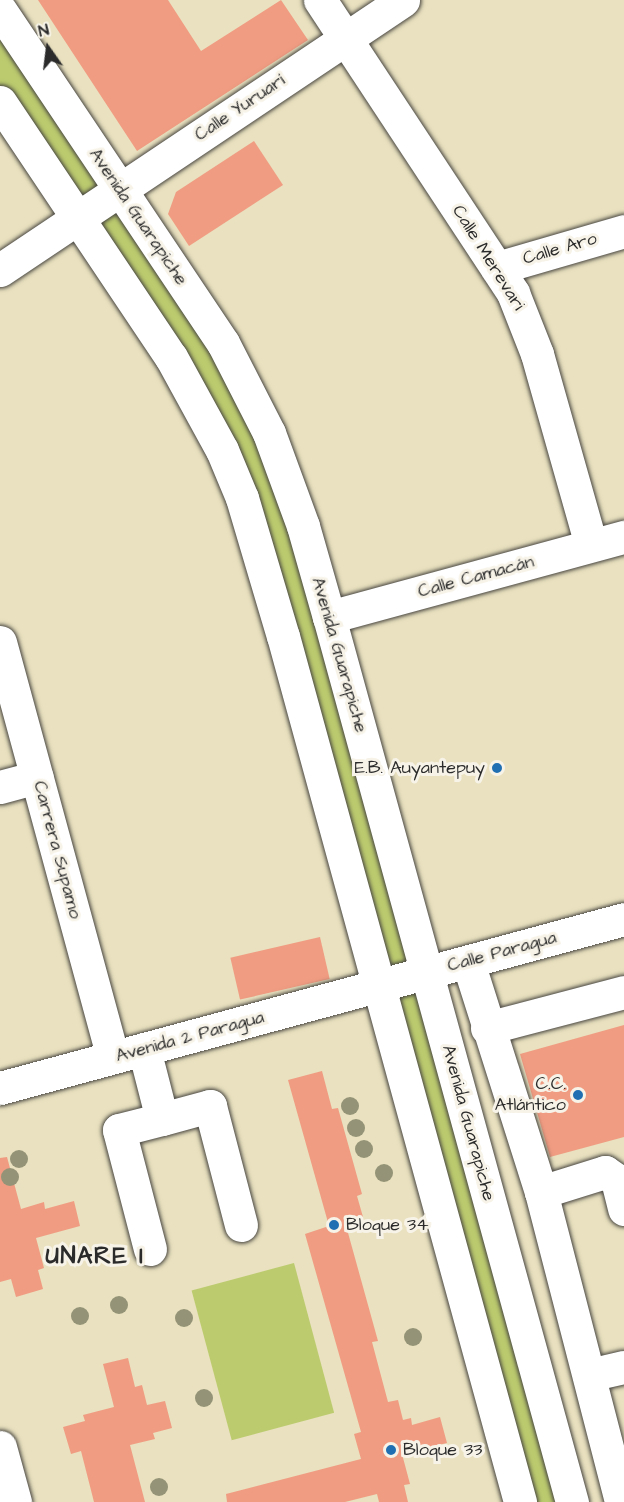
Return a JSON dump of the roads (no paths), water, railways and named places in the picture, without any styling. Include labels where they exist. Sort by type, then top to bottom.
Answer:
[{"type":"street","name":"Calle Merevari","points":[[320,0],[496,267],[527,321],[591,545]]},
{"type":"street","name":"Calle Yuruarí","points":[[0,270],[119,188],[403,0]]},
{"type":"street","name":"Avenida Guarapiche","points":[[0,10],[223,343],[248,390],[303,526],[572,1502]]},
{"type":"street","points":[[0,102],[171,357],[222,450],[242,498],[380,986],[520,1502]]},
{"type":"street","name":"Calle Aro","points":[[496,267],[624,231]]},
{"type":"street","name":"Calle Camacán","points":[[328,617],[624,537]]},
{"type":"street","name":"Carrera Supamo","points":[[0,642],[37,777],[129,1053],[162,1119]]},
{"type":"street","points":[[0,787],[37,777]]},
{"type":"street","name":"Calle Paragua","points":[[380,986],[624,919]]},
{"type":"street","points":[[468,962],[487,1028],[541,1192],[621,1502]]},
{"type":"street","name":"Avenida 2 Paragua","points":[[0,1088],[380,986]]},
{"type":"street","points":[[487,1028],[624,992]]},
{"type":"street","points":[[150,1249],[119,1130],[210,1106],[241,1225]]},
{"type":"street","points":[[541,1192],[605,1172],[617,1179],[624,1209]]},
{"type":"street","points":[[589,1374],[624,1367]]},
{"type":"street","points":[[0,1447],[15,1502]]},
{"type":"place","name":"E.B. Auyantepuy","points":[[497,768]]},
{"type":"place","name":"C.C. Atlántico","points":[[578,1095]]},
{"type":"place","name":"Bloque 34","points":[[334,1225]]},
{"type":"place","name":"Bloque 33","points":[[391,1450]]},
{"type":"district","name":"UNARE I","points":[[95,1257]]}]
